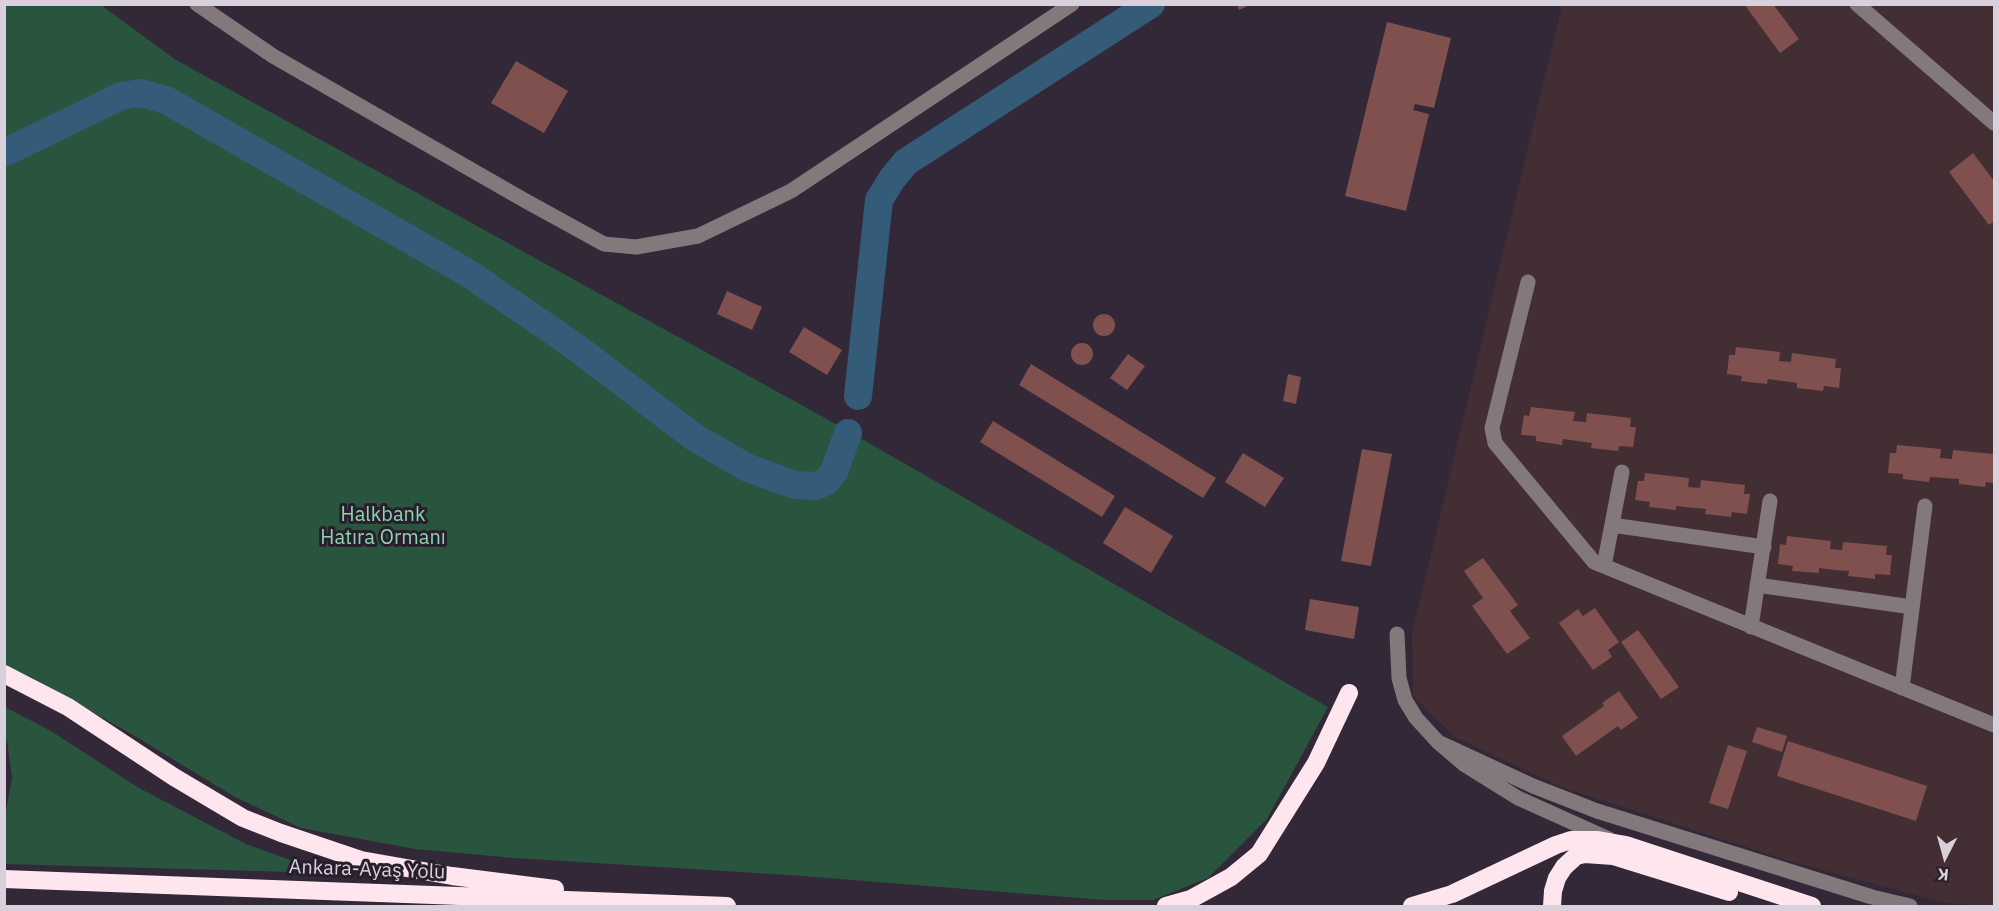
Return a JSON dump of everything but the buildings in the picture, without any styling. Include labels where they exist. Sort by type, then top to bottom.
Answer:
[{"type":"highway","points":[[4,674],[68,707],[174,777],[243,818],[280,833],[361,860],[452,876],[676,904]]},
{"type":"highway","points":[[1166,906],[1191,899],[1231,878],[1259,854],[1316,763],[1349,693]]},
{"type":"highway","points":[[1412,906],[1452,894],[1541,851],[1571,840],[1598,840],[1626,845],[1812,906]]},
{"type":"highway","points":[[1552,906],[1553,891],[1564,867],[1576,856],[1597,853],[1775,906]]},
{"type":"highway","name":"Ankara-Ayaş Yolu","points":[[4,879],[727,906]]},
{"type":"street","points":[[197,4],[273,56],[524,200],[604,244],[636,247],[698,236],[791,191],[1072,4]]},
{"type":"street","points":[[1857,4],[1995,123]]},
{"type":"street","points":[[1528,282],[1492,428],[1495,443],[1594,562],[1995,725]]},
{"type":"street","points":[[1604,566],[1622,472]]},
{"type":"street","points":[[1751,627],[1770,501]]},
{"type":"street","points":[[1902,688],[1925,506]]},
{"type":"street","points":[[1612,525],[1764,546]]},
{"type":"street","points":[[1757,585],[1912,607]]},
{"type":"street","points":[[1397,634],[1399,678],[1405,700],[1416,718],[1438,742],[1465,765],[1518,798],[1576,826],[1626,845]]},
{"type":"street","points":[[1438,742],[1533,786],[1597,811],[1872,897],[1910,906]]},
{"type":"shaded area","points":[[1562,5],[1994,5],[1994,906],[1941,902],[1789,861],[1561,787],[1455,737],[1413,696],[1412,634]]},
{"type":"green space","name":"Halkbank Hatıra Ormanı","points":[[4,5],[101,5],[176,60],[836,424],[1328,707],[1267,819],[1208,878],[1153,900],[1104,900],[415,849],[301,828],[235,797],[133,735],[31,677],[5,666]]},
{"type":"green space","points":[[5,707],[51,731],[139,788],[246,844],[326,873],[5,864],[5,817],[12,777],[5,737]]},
{"type":"waterway","points":[[858,396],[879,200],[892,179],[906,162],[1151,4]]},
{"type":"waterway","points":[[4,153],[121,96],[141,93],[166,100],[468,273],[573,345],[694,437],[748,468],[795,485],[816,486],[827,481],[834,472],[848,433]]}]
